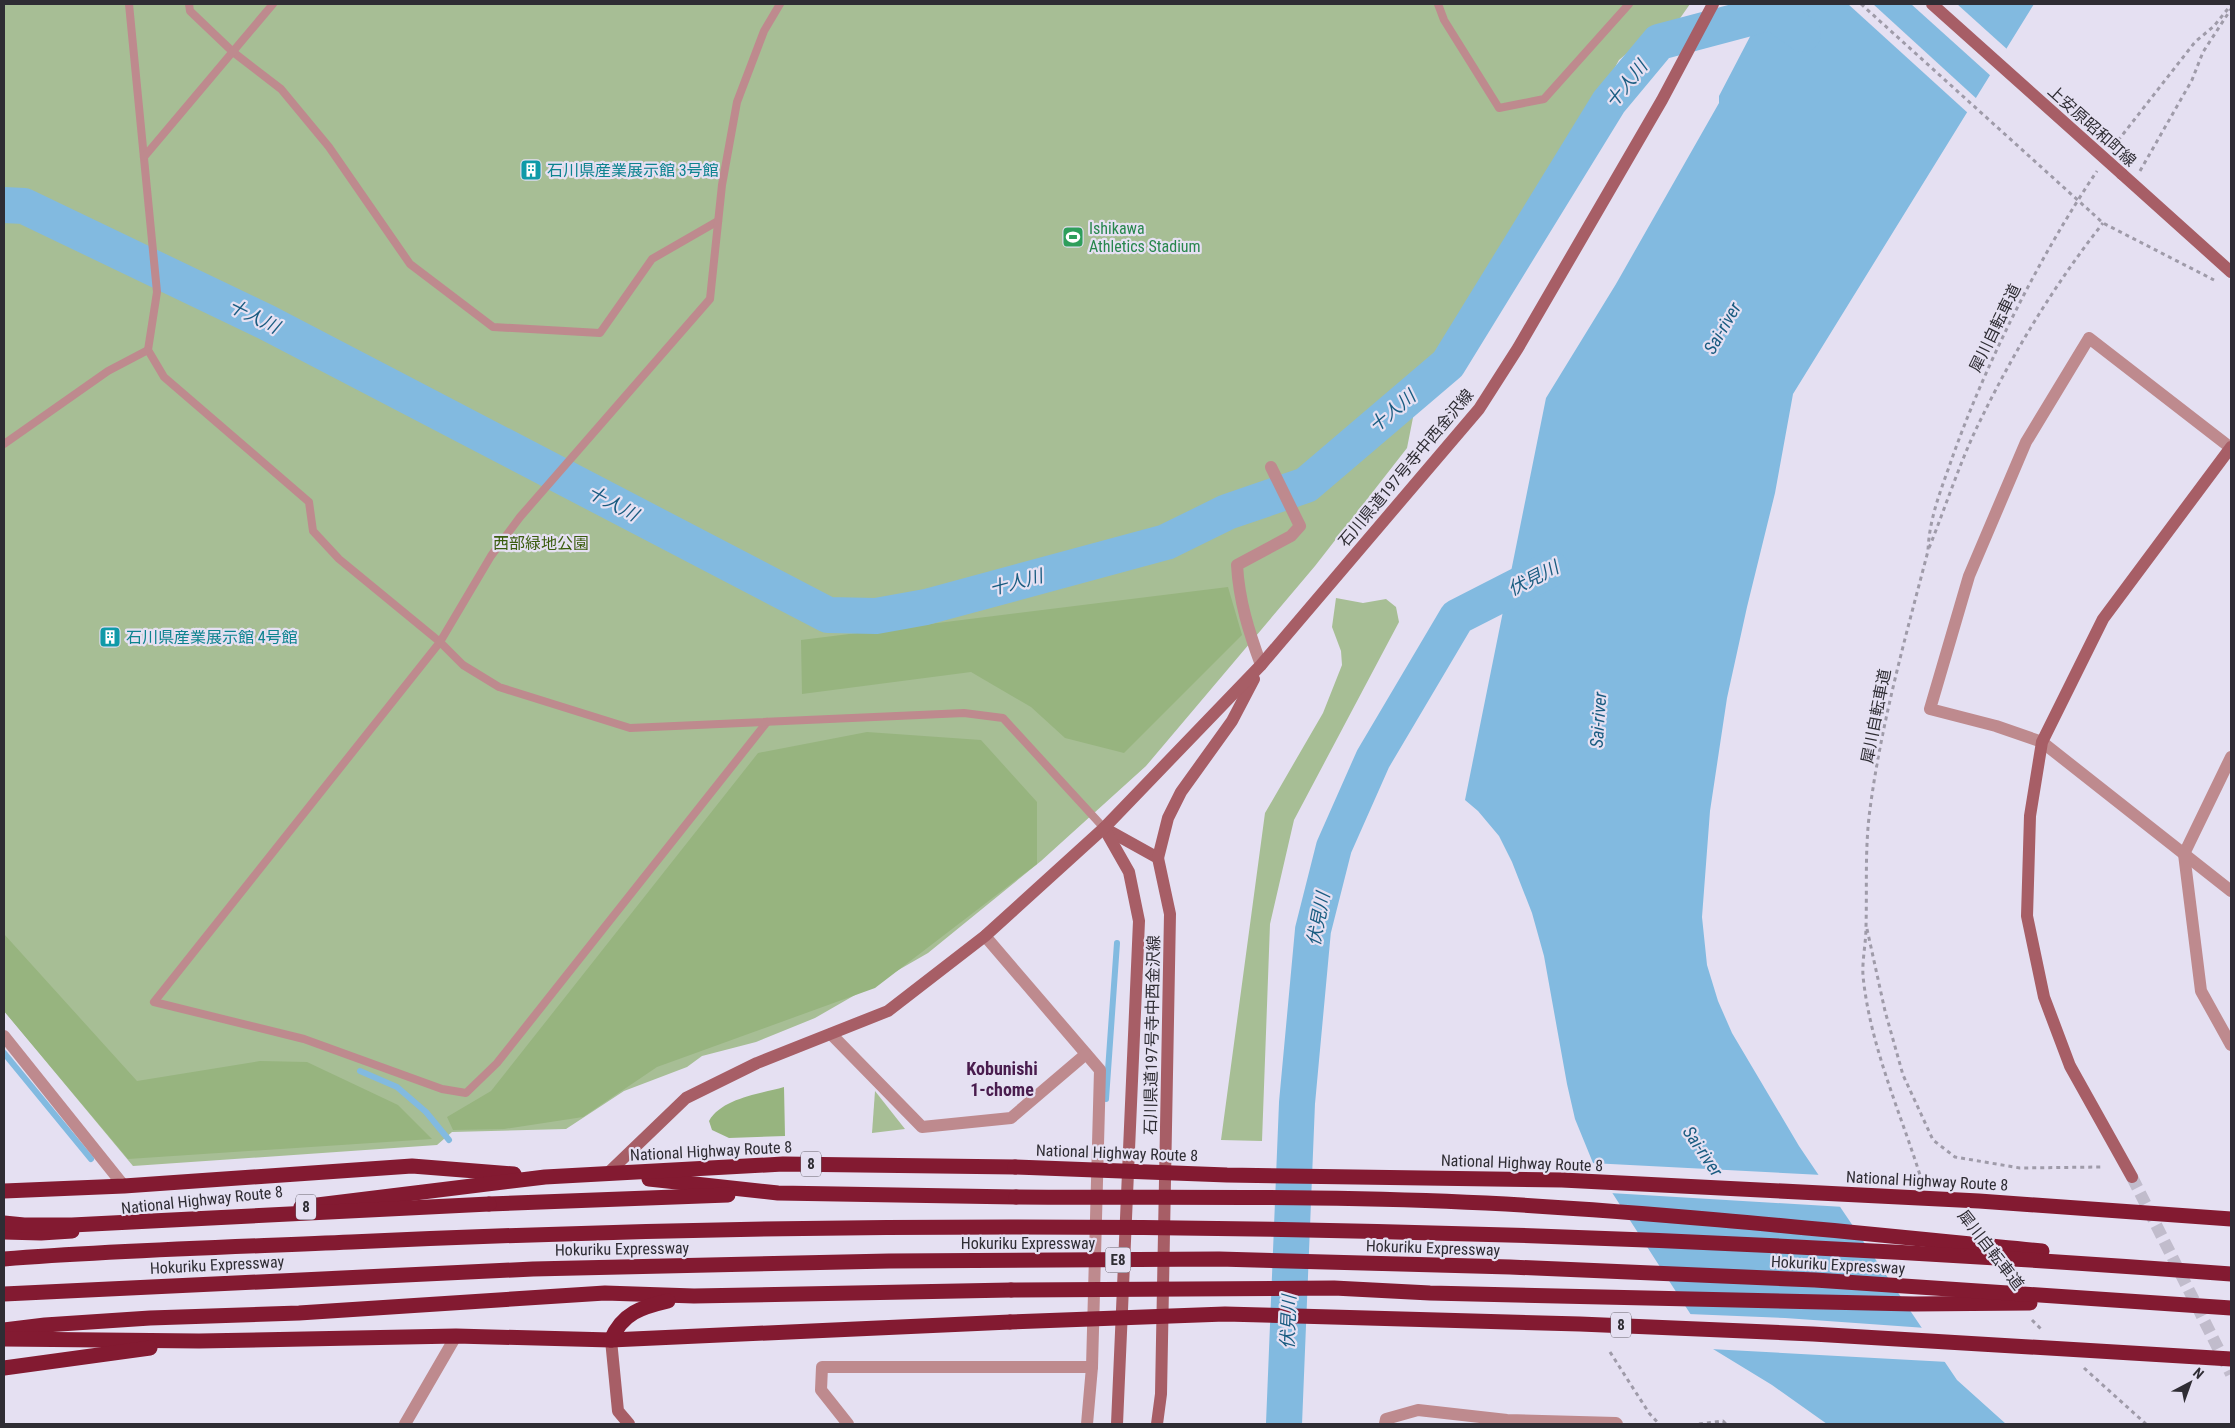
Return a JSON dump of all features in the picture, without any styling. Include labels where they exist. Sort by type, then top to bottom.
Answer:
[{"type":"highway","name":"National Highway Route 8","points":[[4,1232],[41,1234],[253,1213],[545,1176],[783,1164],[1015,1167],[1227,1175],[1562,1180],[1979,1201],[2231,1219]]},
{"type":"highway","points":[[4,1191],[124,1186],[412,1166],[545,1176]]},
{"type":"highway","points":[[607,1174],[778,1193]]},
{"type":"highway","points":[[4,1224],[72,1225],[489,1204],[778,1193],[1344,1199],[1485,1203],[1791,1226],[2063,1253],[2161,1268]]},
{"type":"highway","name":"Hokuriku Expressway","points":[[4,1259],[530,1234],[883,1226],[1222,1227],[1513,1234],[1796,1245],[2231,1274]]},
{"type":"highway","name":"Hokuriku Expressway","points":[[4,1294],[533,1268],[890,1261],[1219,1259],[1510,1267],[1805,1280],[2231,1308]]},
{"type":"highway","points":[[4,1330],[45,1325],[150,1318],[299,1313],[605,1293],[694,1296],[1011,1290],[1334,1288],[1914,1304],[2162,1303]]},
{"type":"highway","points":[[611,1340],[616,1327],[628,1316],[644,1306],[694,1296]]},
{"type":"highway","name":"8","points":[[4,1339],[199,1341],[456,1336],[611,1340],[1225,1314],[1560,1323],[1813,1334],[2231,1359]]},
{"type":"highway","name":"8","points":[[4,1368],[199,1341]]},
{"type":"main road","name":"石川県道197号寺中西金沢線","points":[[607,1174],[686,1098],[758,1063],[888,1011],[985,936],[1104,828],[1261,666],[1479,409],[1518,348],[1662,100],[1713,4]]},
{"type":"main road","name":"上安原昭和町線","points":[[1932,4],[2231,272]]},
{"type":"main road","points":[[2132,1177],[2070,1066],[2044,997],[2027,916],[2030,816],[2042,742],[2103,619],[2231,447]]},
{"type":"main road","points":[[1104,828],[1158,858],[1168,818],[1181,792],[1232,721],[1261,666]]},
{"type":"main road","name":"石川県道197号寺中西金沢線","points":[[1104,828],[1129,872],[1139,921],[1117,1424]]},
{"type":"main road","name":"石川県道197号寺中西金沢線","points":[[1157,1424],[1161,1394],[1170,914],[1158,858]]},
{"type":"main road","points":[[611,1340],[618,1411],[629,1424]]},
{"type":"street","points":[[2231,447],[2088,338],[2022,451],[1969,576],[1930,709],[1996,726],[2042,742],[2231,891]]},
{"type":"street","points":[[1261,666],[1245,619],[1239,591],[1237,565],[1291,536],[1300,526],[1271,467]]},
{"type":"street","points":[[2231,757],[2184,854],[2201,991],[2231,1044]]},
{"type":"street","points":[[985,936],[1100,1070],[1092,1367],[1087,1424]]},
{"type":"street","points":[[831,1034],[922,1127],[1011,1118],[1086,1054]]},
{"type":"street","points":[[4,1036],[124,1186]]},
{"type":"street","points":[[405,1424],[456,1336]]},
{"type":"street","points":[[848,1424],[820,1390],[822,1368],[1092,1367]]},
{"type":"street","points":[[1385,1424],[1386,1419],[1418,1410],[1507,1422],[1617,1424]]},
{"type":"lane","points":[[129,4],[157,292],[148,350],[164,377],[309,502],[313,530],[339,559],[440,642],[463,665],[499,687],[630,728],[964,713],[1003,718],[1104,828]]},
{"type":"lane","points":[[189,4],[190,11],[234,52],[281,89],[329,147],[410,264],[494,327],[600,333],[652,259],[718,221]]},
{"type":"lane","points":[[144,157],[273,4]]},
{"type":"lane","points":[[767,722],[497,1063],[466,1093],[442,1089],[304,1039],[154,1002],[440,642],[491,556],[520,517],[710,299],[718,221],[737,102],[764,31],[780,4]]},
{"type":"lane","points":[[1438,4],[1444,20],[1499,108],[1544,99],[1629,4]]},
{"type":"lane","points":[[4,444],[108,371],[148,350]]},
{"type":"path","points":[[1861,4],[2103,223],[2223,284]]},
{"type":"path","points":[[2111,150],[2195,42],[2214,26],[2231,5]]},
{"type":"path","points":[[2132,185],[2192,80],[2203,52],[2231,10]]},
{"type":"path","name":"犀川自転車道","points":[[1926,1183],[1920,1175],[1880,1059],[1863,974],[1866,926],[1865,870],[1869,817],[1888,706],[1928,551],[1929,530],[1967,416],[2024,297],[2058,235],[2101,164]]},
{"type":"path","points":[[1928,551],[1979,422],[2015,354],[2084,247],[2103,223]]},
{"type":"path","points":[[1866,926],[1885,1011],[1904,1075],[1933,1140],[1955,1157],[2020,1168],[2101,1167]]},
{"type":"path","points":[[2026,1314],[2048,1334]]},
{"type":"path","points":[[1610,1352],[1649,1413],[1660,1424]]},
{"type":"path","points":[[2083,1367],[2146,1424]]},
{"type":"path","points":[[1699,1424],[1722,1421],[1726,1424]]},
{"type":"green space","name":"西部緑地公園","points":[[4,4],[1690,4],[1676,24],[1638,44],[1619,60],[1554,179],[1468,312],[1422,372],[1407,448],[1315,566],[1146,766],[1041,861],[928,953],[815,1018],[756,1042],[702,1056],[687,1067],[624,1091],[566,1129],[452,1132],[437,1145],[133,1166],[4,1011]]},
{"type":"green space","points":[[1228,587],[1242,635],[1124,753],[1065,738],[1031,707],[971,672],[802,694],[801,640]]},
{"type":"green space","points":[[1336,598],[1363,603],[1386,599],[1396,607],[1399,622],[1294,820],[1270,924],[1262,1141],[1221,1140],[1265,813],[1323,713],[1342,665],[1341,651],[1332,627]]},
{"type":"green space","points":[[867,732],[981,740],[1037,802],[1037,864],[875,988],[657,1067],[583,1117],[504,1129],[453,1130],[447,1117],[491,1091],[758,753]]},
{"type":"green space","points":[[4,934],[137,1081],[260,1061],[307,1062],[398,1105],[432,1139],[128,1159],[4,1011]]},
{"type":"green space","points":[[784,1087],[785,1136],[729,1138],[712,1130],[709,1121],[723,1107],[742,1098]]},
{"type":"green space","points":[[875,1091],[905,1129],[872,1133]]},
{"type":"water","name":"Sai-river","points":[[1767,4],[2034,4],[1793,394],[1775,493],[1727,698],[1710,811],[1702,917],[1707,965],[1718,1001],[1732,1033],[1799,1146],[1957,1380],[2006,1424],[1827,1424],[1772,1385],[1713,1349],[1593,1163],[1575,1119],[1544,956],[1532,913],[1512,862],[1499,836],[1478,811],[1465,800],[1546,398],[1616,284],[1719,103],[1719,96]]},
{"type":"pier","points":[[1848,4],[1873,4],[1978,100],[1969,114]]},
{"type":"pier","points":[[1911,4],[1957,4],[2008,50],[1992,77]]},
{"type":"pier","points":[[1591,1163],[1822,1175],[1844,1207],[1610,1193]]},
{"type":"pier","points":[[1688,1314],[1785,1318],[1926,1328],[1948,1362],[1710,1349]]},
{"type":"waterway","name":"十人川","points":[[4,205],[24,206],[266,322],[828,615],[876,616],[926,607],[1166,542],[1227,512],[1306,485],[1448,364],[1609,102],[1659,42],[1772,12],[1803,34]]},
{"type":"waterway","name":"伏見川","points":[[1284,1424],[1297,1103],[1313,930],[1334,847],[1373,759],[1457,617],[1551,569]]},
{"type":"waterway","points":[[1106,1099],[1117,943]]},
{"type":"waterway","points":[[4,1053],[91,1159]]},
{"type":"waterway","points":[[360,1071],[397,1087],[426,1112],[449,1140]]},
{"type":"tunnel","points":[[2132,1177],[2231,1374]]},
{"type":"place","name":"石川県産業展示館 3号館","points":[[531,170]]},
{"type":"place","name":"Ishikawa Athletics Stadium","points":[[1073,237]]},
{"type":"place","name":"石川県産業展示館 4号館","points":[[110,637]]},
{"type":"district","name":"Kobunishi 1-chome","points":[[1002,1078]]}]
